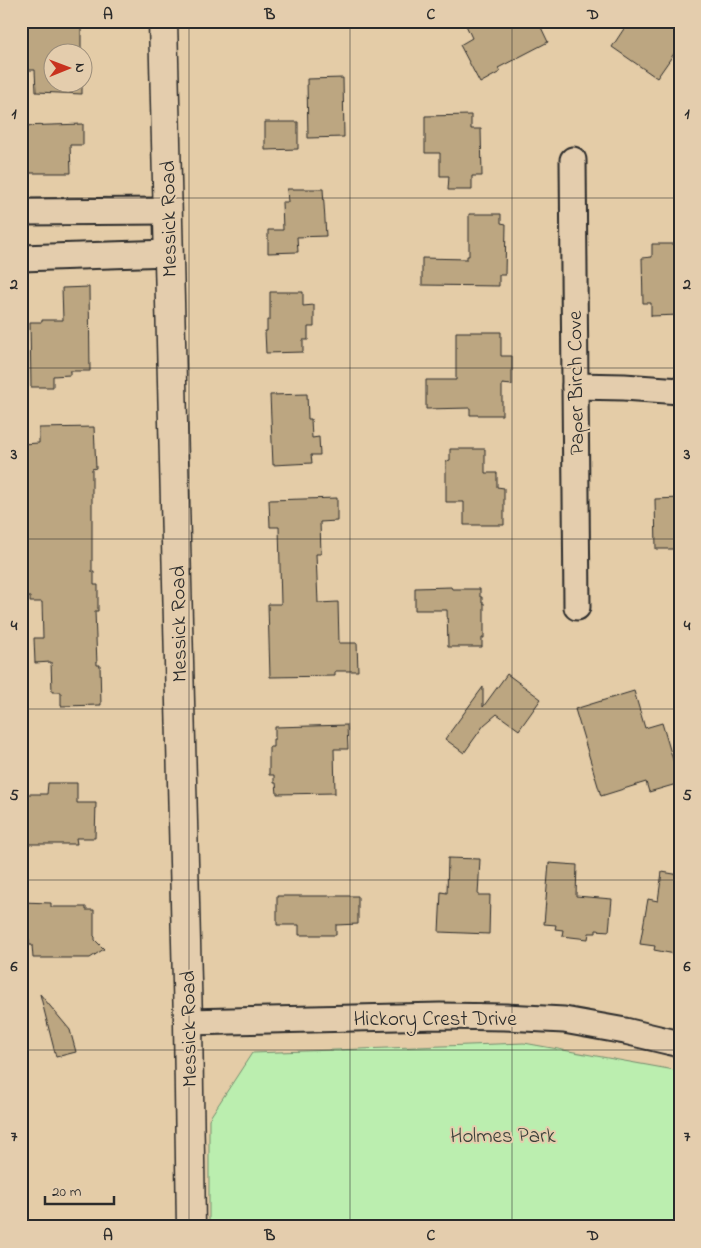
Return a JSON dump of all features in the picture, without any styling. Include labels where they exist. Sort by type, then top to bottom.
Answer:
[{"type":"street","name":"Messick Road","points":[[163,21],[188,1022],[191,1227]]},
{"type":"street","name":"Paper Birch Cove","points":[[573,160],[577,606]]},
{"type":"street","points":[[21,212],[168,211]]},
{"type":"street","points":[[21,258],[169,253]]},
{"type":"street","points":[[575,386],[633,387],[680,391]]},
{"type":"street","name":"Hickory Crest Drive","points":[[188,1022],[430,1016],[505,1017],[564,1020],[625,1031],[680,1044]]},
{"type":"green space","name":"Holmes Park","points":[[524,1043],[680,1071],[680,1227],[209,1227],[209,1119],[252,1053]]},
{"type":"building","points":[[21,21],[81,21],[81,42],[42,42],[42,92],[82,92],[82,94],[36,92],[35,70],[21,70]]},
{"type":"building","points":[[464,21],[538,21],[548,42],[498,68],[500,72],[480,83],[460,45],[472,38]]},
{"type":"building","points":[[629,21],[680,21],[680,45],[657,78],[612,47]]},
{"type":"building","points":[[343,78],[344,137],[308,138],[307,79]]},
{"type":"building","points":[[471,115],[471,129],[481,129],[482,176],[472,176],[472,190],[448,190],[449,176],[440,176],[440,153],[425,153],[425,116]]},
{"type":"building","points":[[265,122],[298,122],[298,149],[265,150]]},
{"type":"building","points":[[83,124],[83,145],[70,145],[71,173],[24,173],[24,150],[21,150],[21,126]]},
{"type":"building","points":[[287,189],[323,189],[326,236],[297,237],[298,252],[268,253],[268,230],[283,230],[282,202],[288,202]]},
{"type":"building","points":[[469,214],[501,214],[501,223],[506,224],[505,275],[499,275],[499,286],[422,285],[422,258],[467,259],[467,256],[469,256]]},
{"type":"building","points":[[652,244],[680,244],[680,315],[651,316],[651,303],[643,303],[642,258],[652,257]]},
{"type":"building","points":[[89,287],[90,371],[70,371],[70,375],[53,376],[53,387],[31,387],[30,322],[63,320],[62,288]]},
{"type":"building","points":[[270,292],[303,292],[303,306],[314,305],[314,327],[308,327],[308,340],[303,340],[303,352],[266,353],[265,331],[267,331],[267,320],[270,320]]},
{"type":"building","points":[[456,332],[501,332],[501,356],[512,356],[512,385],[502,384],[502,415],[470,415],[470,408],[426,409],[426,380],[456,380]]},
{"type":"building","points":[[307,394],[308,419],[311,419],[312,438],[319,437],[320,455],[311,455],[312,463],[273,465],[270,395]]},
{"type":"building","points":[[94,427],[96,468],[92,469],[92,572],[94,572],[94,585],[98,585],[98,611],[95,611],[97,665],[100,665],[101,705],[61,706],[61,692],[52,692],[51,662],[35,663],[34,638],[43,638],[42,602],[30,602],[30,597],[21,597],[21,444],[39,443],[39,428]]},
{"type":"building","points":[[450,449],[485,449],[485,473],[497,473],[497,487],[504,488],[504,525],[464,525],[464,502],[446,502],[446,461],[450,460]]},
{"type":"building","points":[[337,498],[337,521],[320,522],[321,554],[316,554],[318,603],[338,602],[339,643],[357,643],[358,671],[335,671],[335,676],[270,677],[268,604],[281,604],[279,527],[270,527],[269,500]]},
{"type":"building","points":[[680,498],[679,549],[656,549],[655,499]]},
{"type":"building","points":[[451,587],[452,589],[480,589],[480,597],[482,597],[482,603],[484,603],[484,638],[482,638],[482,647],[448,647],[447,610],[415,610],[415,588]]},
{"type":"building","points":[[507,674],[541,699],[519,730],[497,714],[484,725],[464,753],[445,739],[483,687],[483,707]]},
{"type":"building","points":[[634,691],[645,728],[662,723],[680,783],[649,792],[646,782],[601,796],[575,709]]},
{"type":"building","points":[[347,725],[348,749],[334,749],[335,793],[277,794],[274,775],[269,775],[269,747],[273,747],[275,727]]},
{"type":"building","points":[[48,783],[77,783],[77,803],[96,803],[95,838],[76,838],[77,844],[21,844],[21,794],[47,794]]},
{"type":"building","points":[[448,858],[480,859],[478,895],[490,895],[489,934],[439,932],[441,892],[447,893]]},
{"type":"building","points":[[549,863],[577,865],[576,896],[612,899],[609,931],[596,930],[596,933],[589,933],[588,939],[562,936],[563,930],[555,929],[556,925],[544,924]]},
{"type":"building","points":[[662,872],[680,875],[680,955],[654,950],[655,946],[640,944],[648,899],[658,901]]},
{"type":"building","points":[[277,896],[358,896],[358,924],[336,925],[336,935],[299,935],[299,925],[277,925]]},
{"type":"building","points":[[21,902],[51,903],[51,907],[86,907],[86,910],[94,910],[95,940],[104,949],[90,958],[33,958],[32,945],[29,945],[29,939],[21,939]]},
{"type":"building","points":[[40,994],[70,1030],[76,1052],[56,1057]]}]
